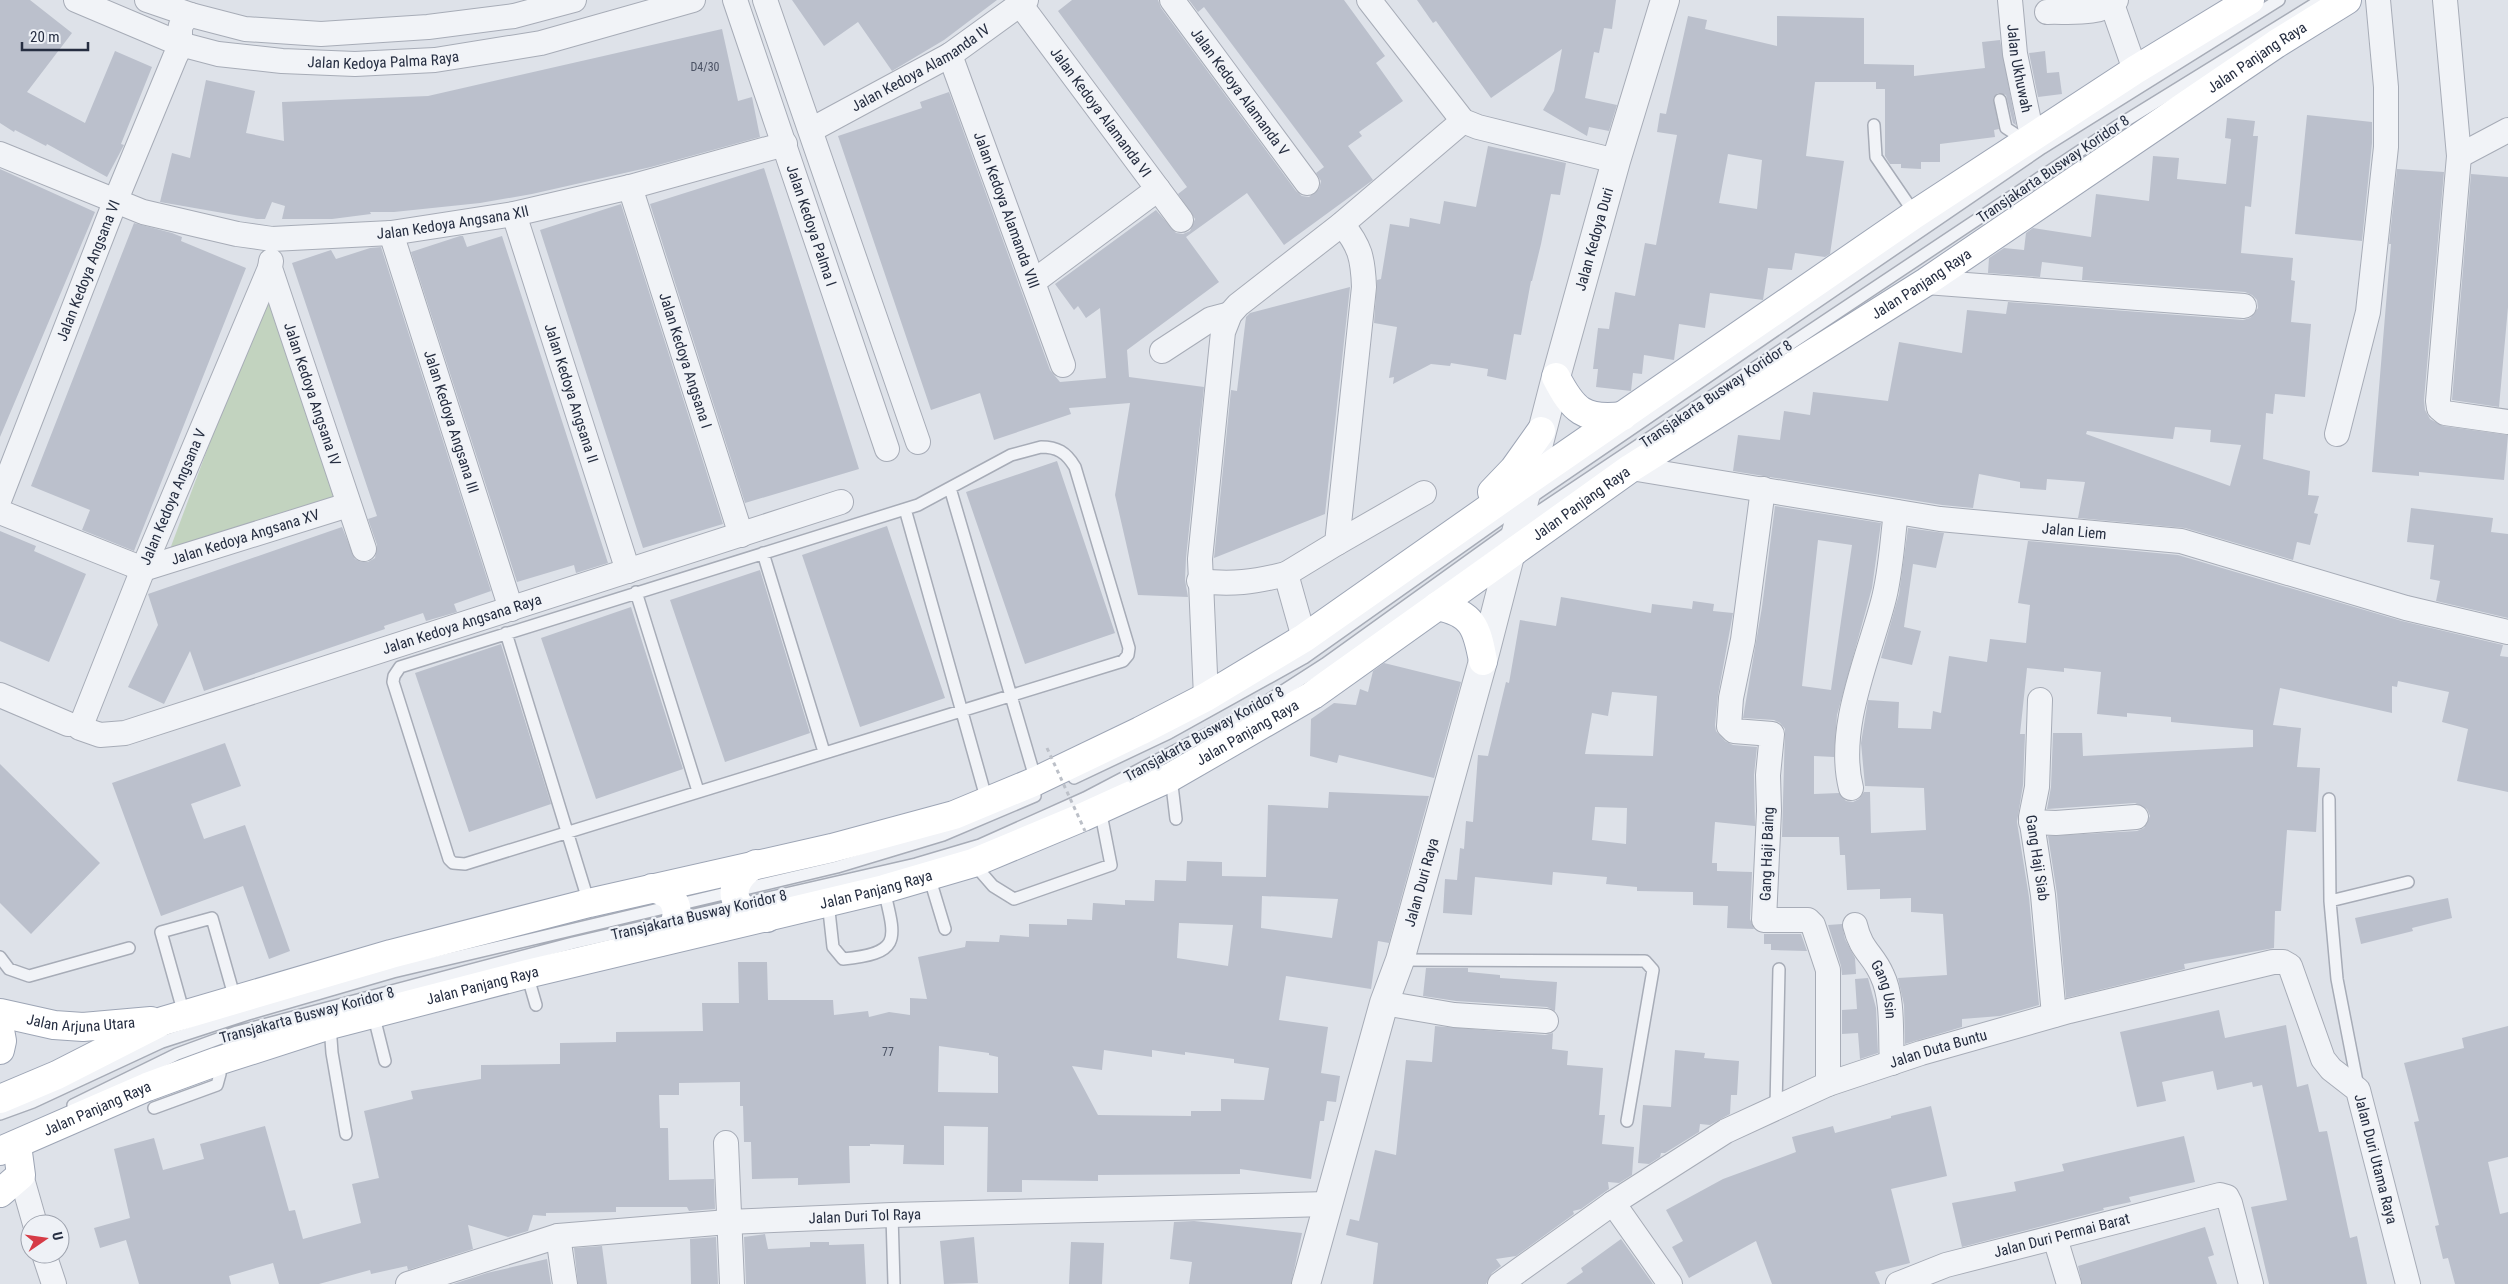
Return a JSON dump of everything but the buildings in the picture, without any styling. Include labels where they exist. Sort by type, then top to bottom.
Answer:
[{"type":"main road","points":[[0,1100],[57,1075],[173,1017],[392,954],[589,903],[832,848],[1047,786],[1206,697],[1304,638],[1448,538],[1523,503],[1623,416],[2029,138],[2135,70],[2250,0]]},
{"type":"main road","name":"Jalan Panjang Raya","points":[[9,1148],[146,1087],[218,1061],[330,1025],[527,974],[884,889],[973,863],[1092,820],[1314,695],[1510,552],[1631,468],[1926,282],[2276,44],[2346,0]]},
{"type":"main road","points":[[1556,377],[1566,395],[1581,412],[1605,418],[1623,416]]},
{"type":"main road","points":[[1448,538],[1514,469],[1541,431]]},
{"type":"main road","points":[[1438,606],[1450,608],[1471,620],[1476,631],[1483,661]]},
{"type":"main road","points":[[756,864],[740,875],[736,897],[749,915],[766,918]]},
{"type":"main road","points":[[652,888],[665,893],[676,911],[671,932],[660,942]]},
{"type":"main road","name":"Jalan Arjuna Utara","points":[[0,1014],[54,1025],[83,1027],[173,1017]]},
{"type":"main road","points":[[0,1030],[2,1041],[0,1050]]},
{"type":"main road","points":[[0,1193],[21,1175],[9,1148]]},
{"type":"street","name":"Jalan Kedoya Palma Raya","points":[[76,0],[180,44],[218,54],[282,61],[355,64],[436,60],[541,42],[693,0]]},
{"type":"street","name":"Jalan Kedoya Palma Raya","points":[[148,0],[245,30],[321,34],[428,27],[512,8],[574,0]]},
{"type":"street","name":"Jalan Kedoya Palma I","points":[[736,0],[887,449]]},
{"type":"street","name":"Jalan Kedoya Palma I","points":[[765,0],[812,130],[918,442]]},
{"type":"street","name":"Jalan Kedoya Alamanda V","points":[[1172,0],[1307,183]]},
{"type":"street","points":[[1369,0],[1463,121],[1478,128],[1616,160]]},
{"type":"street","name":"Jalan Kedoya Duri","points":[[1523,503],[1616,160],[1665,0]]},
{"type":"street","name":"Jalan Ukhuwah","points":[[2010,0],[2029,138]]},
{"type":"street","points":[[2337,434],[2368,312],[2386,147],[2386,87],[2378,0]]},
{"type":"street","points":[[2446,0],[2458,156],[2438,401],[2439,408],[2445,413],[2508,422]]},
{"type":"street","name":"Jalan Kedoya Alamanda IV","points":[[812,130],[950,55],[1023,2]]},
{"type":"street","name":"Jalan Kedoya Alamanda VI","points":[[1023,2],[1181,220]]},
{"type":"street","points":[[2047,12],[2094,10],[2114,2],[2135,70]]},
{"type":"street","name":"Jalan Kedoya Angsana VI","points":[[0,498],[115,202],[180,44],[179,30],[185,19],[192,15]]},
{"type":"street","name":"Jalan Kedoya Alamanda VIII","points":[[950,55],[1063,365]]},
{"type":"street","points":[[1206,697],[1199,581],[1223,332],[1230,314],[1238,305],[1342,224],[1463,121]]},
{"type":"street","points":[[2458,156],[2508,130]]},
{"type":"street","name":"Jalan Kedoya Angsana XII","points":[[0,154],[115,202],[153,214],[237,234],[272,239],[391,233],[514,214],[630,187],[786,144]]},
{"type":"street","name":"Jalan Kedoya Angsana I","points":[[630,187],[741,535]]},
{"type":"street","points":[[1033,282],[1158,189]]},
{"type":"street","name":"Jalan Kedoya Angsana II","points":[[514,214],[632,582]]},
{"type":"street","points":[[1336,543],[1364,287],[1363,260],[1355,239],[1342,224]]},
{"type":"street","name":"Jalan Kedoya Angsana III","points":[[391,233],[511,609]]},
{"type":"street","name":"Jalan Kedoya Angsana IV","points":[[272,239],[270,268],[364,549]]},
{"type":"street","name":"Jalan Kedoya Angsana V","points":[[74,726],[143,569],[270,268]]},
{"type":"street","points":[[1926,282],[2244,306]]},
{"type":"street","points":[[834,292],[864,283]]},
{"type":"street","points":[[1162,351],[1211,319],[1230,314]]},
{"type":"street","name":"Jalan Liem","points":[[1631,468],[1940,519],[2181,541],[2406,608],[2508,632]]},
{"type":"street","name":"Gang Haji Baing","points":[[1763,489],[1744,640],[1731,698],[1729,726],[1734,731],[1772,734],[1768,775],[1770,811],[1764,920],[1808,920],[1813,924],[1828,970],[1828,1084]]},
{"type":"street","points":[[1199,581],[1226,584],[1251,583],[1286,574],[1424,493]]},
{"type":"street","name":"Jalan Kedoya Angsana Raya","points":[[0,695],[100,735],[125,733],[511,609],[632,582],[741,535],[841,502]]},
{"type":"street","name":"Jalan Duri Raya","points":[[1306,1284],[1384,1002],[1400,960],[1483,661],[1523,503]]},
{"type":"street","name":"Jalan Kedoya Angsana XV","points":[[143,569],[348,504]]},
{"type":"street","points":[[0,512],[143,569]]},
{"type":"street","points":[[1851,788],[1846,758],[1851,714],[1883,601],[1896,512]]},
{"type":"street","points":[[1286,574],[1304,638]]},
{"type":"street","name":"Gang Haji Siab","points":[[2040,700],[2037,787],[2031,822],[2042,886],[2054,1015]]},
{"type":"street","points":[[2031,822],[2056,823],[2136,817]]},
{"type":"street","name":"Gang Usin","points":[[1855,925],[1859,942],[1874,961],[1886,983],[1892,1063]]},
{"type":"street","name":"Jalan Duta Buntu","points":[[1500,1284],[1613,1203],[1726,1131],[1828,1084],[2054,1015],[2273,962],[2283,962],[2290,966]]},
{"type":"street","name":"Jalan Duri Utama Raya","points":[[2290,966],[2323,1059],[2331,1069],[2358,1090],[2408,1284]]},
{"type":"street","points":[[1384,1002],[1454,1014],[1546,1021]]},
{"type":"street","points":[[726,1143],[732,1284]]},
{"type":"street","points":[[21,1175],[32,1214]]},
{"type":"street","name":"Jalan Duri Permai Barat","points":[[1898,1284],[1949,1275],[2055,1238],[2214,1196],[2227,1197],[2230,1202],[2251,1284]]},
{"type":"street","points":[[1613,1203],[1670,1284]]},
{"type":"street","name":"Jalan Duri Tol Raya","points":[[408,1284],[558,1236],[728,1222],[892,1215],[1328,1204]]},
{"type":"street","points":[[558,1236],[565,1284]]},
{"type":"street","points":[[2055,1238],[2069,1284]]},
{"type":"street","points":[[47,1264],[54,1284]]},
{"type":"lane","name":"Transjakarta Busway Koridor 8","points":[[65,1109],[176,1054],[237,1032],[573,943],[676,911],[736,897],[943,835],[1047,786],[1169,734],[1304,658],[1523,503],[2042,148],[2279,0]]},
{"type":"lane","name":"Transjakarta Busway Koridor 8","points":[[0,1114],[33,1102],[162,1042],[248,1014],[393,972],[736,897],[916,864],[980,845],[1084,798],[1254,709],[1333,658],[1523,503],[2122,123],[2321,0]]},
{"type":"lane","points":[[2000,100],[2006,128],[2029,138]]},
{"type":"lane","points":[[1874,125],[1876,157],[1916,214]]},
{"type":"lane","points":[[1041,447],[1052,447],[1062,451],[1075,467],[1129,652],[1123,661],[961,709],[465,864],[453,863],[446,854],[393,682],[394,676],[405,664],[506,633],[632,582],[763,553],[918,505],[1011,455],[1041,447]]},
{"type":"lane","points":[[950,488],[1010,694],[1047,786]]},
{"type":"lane","points":[[905,509],[988,802]]},
{"type":"lane","points":[[763,553],[824,752]]},
{"type":"lane","points":[[632,582],[698,791]]},
{"type":"lane","points":[[506,633],[589,903]]},
{"type":"lane","points":[[1171,777],[1176,819]]},
{"type":"lane","points":[[2328,799],[2330,901],[2336,979],[2358,1090]]},
{"type":"lane","points":[[973,863],[993,886],[1014,899],[1111,865],[1092,820]]},
{"type":"lane","points":[[929,876],[945,929]]},
{"type":"lane","points":[[2330,901],[2408,882]]},
{"type":"lane","points":[[828,902],[832,947],[843,959],[862,957],[880,952],[890,946],[893,938],[893,927],[884,889]]},
{"type":"lane","points":[[173,1017],[161,932],[212,918],[235,999]]},
{"type":"lane","points":[[0,957],[4,969],[29,976],[129,948]]},
{"type":"lane","points":[[1400,960],[1645,961],[1653,970],[1627,1121]]},
{"type":"lane","points":[[1776,1107],[1779,969]]},
{"type":"lane","points":[[527,974],[536,1005]]},
{"type":"lane","points":[[373,1013],[384,1061]]},
{"type":"lane","points":[[330,1025],[332,1053],[346,1134]]},
{"type":"lane","points":[[154,1108],[217,1085],[220,1079],[218,1061]]},
{"type":"lane","points":[[892,1215],[894,1284]]},
{"type":"path","points":[[1046,748],[1092,820]]},
{"type":"green space","points":[[270,282],[349,508],[167,557]]}]
